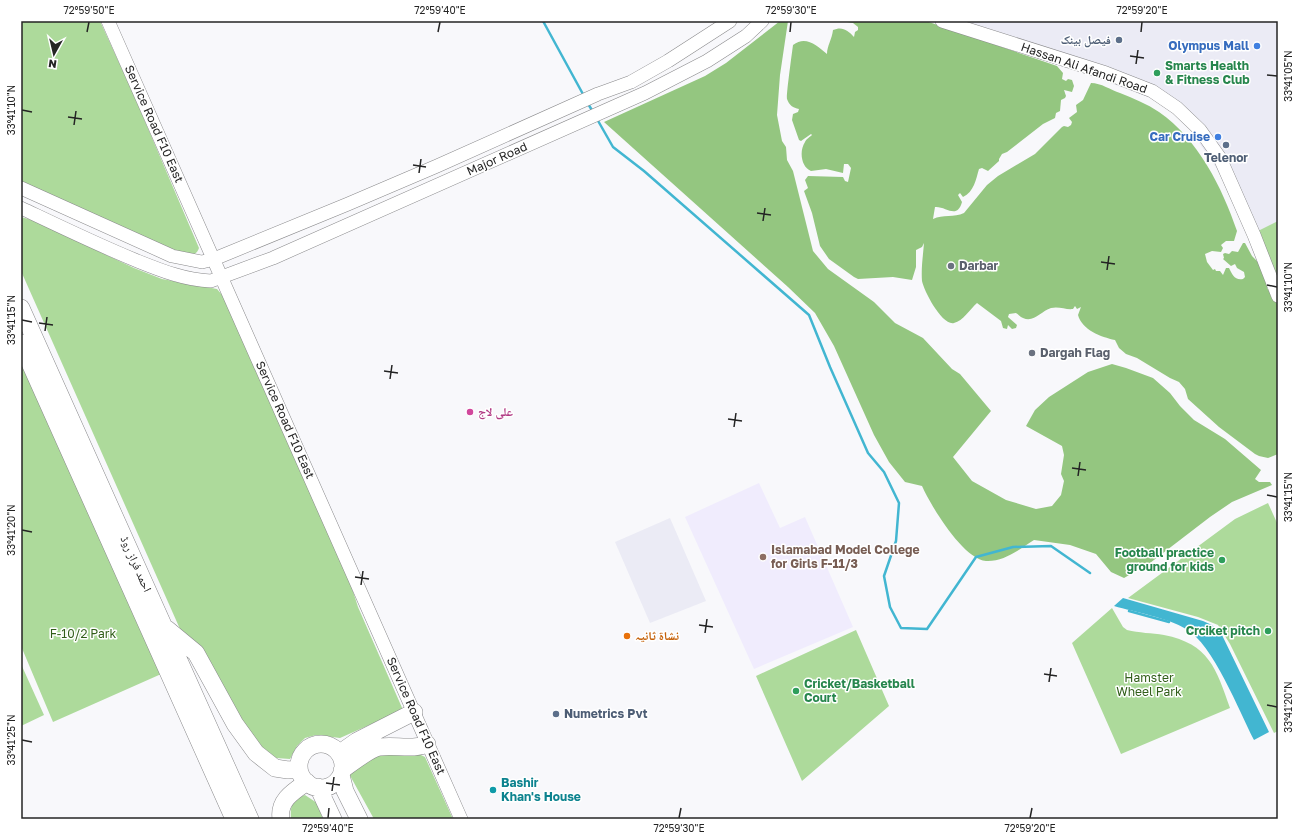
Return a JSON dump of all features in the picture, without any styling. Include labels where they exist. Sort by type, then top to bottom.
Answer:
[{"type":"main road","name":"احمد فراز روڈ","points":[[21,308],[163,626],[230,792],[234,819]]},
{"type":"main road","name":"احمد فراز روڈ","points":[[21,343],[230,792],[250,819]]},
{"type":"main road","points":[[163,626],[196,653],[235,724],[256,753],[275,768],[288,770],[323,788],[334,784],[342,773],[379,747],[420,747],[427,744]]},
{"type":"main road","points":[[340,753],[356,741],[414,712]]},
{"type":"main road","points":[[333,819],[308,779],[301,756],[308,747],[319,743],[331,745],[340,753],[344,764],[342,773],[345,791],[359,819]]},
{"type":"main road","points":[[281,819],[284,800],[308,779]]},
{"type":"street","name":"Service Road F10 East","points":[[108,21],[461,819]]},
{"type":"street","name":"Major Road","points":[[21,188],[172,256],[202,262],[214,259],[354,201],[598,94],[631,82],[668,61],[730,21]]},
{"type":"street","name":"Major Road","points":[[21,208],[102,246],[177,276],[211,281],[273,258],[639,96],[708,61],[746,36],[762,21]]},
{"type":"street","name":"Hassan Ali Afandi Road","points":[[942,21],[1106,73],[1152,91],[1177,108],[1200,130],[1220,158],[1254,235],[1278,296]]},
{"type":"street","points":[[631,82],[639,96]]},
{"type":"shaded area","points":[[942,21],[1278,21],[1278,297],[1217,169],[1187,125],[1159,101]]},
{"type":"shaded area","name":"Islamabad Model College for Girls F-11/3","points":[[759,483],[780,528],[805,517],[853,627],[754,669],[685,517]]},
{"type":"shaded area","points":[[670,518],[706,601],[650,623],[615,542]]},
{"type":"green space","points":[[21,21],[100,21],[132,91],[199,248],[196,253],[189,256],[180,255],[21,185]]},
{"type":"green space","points":[[780,21],[788,21],[780,75],[777,115],[782,141],[786,147],[787,160],[793,171],[813,251],[828,269],[874,302],[895,323],[923,338],[952,369],[960,374],[991,411],[953,457],[972,481],[1006,500],[1036,509],[1052,506],[1061,495],[1064,481],[1061,474],[1064,455],[1062,446],[1026,426],[1035,410],[1049,397],[1088,372],[1112,364],[1153,378],[1170,393],[1194,420],[1225,439],[1261,470],[1255,479],[1259,482],[1270,482],[1272,485],[1232,502],[1150,563],[1124,578],[1111,572],[1096,554],[1070,545],[1034,540],[1012,554],[993,561],[986,561],[977,558],[958,542],[940,518],[922,486],[905,482],[889,462],[874,435],[834,346],[815,313],[604,122],[705,76],[726,63]]},
{"type":"green space","points":[[841,21],[926,21],[1057,66],[1063,73],[1062,79],[1066,81],[1068,79],[1072,80],[1074,86],[1072,92],[1064,90],[1066,96],[1061,100],[1060,111],[1056,113],[1055,118],[1043,124],[1007,152],[1002,154],[999,161],[988,171],[982,168],[979,169],[970,192],[963,197],[960,193],[958,195],[962,202],[960,207],[957,210],[951,211],[935,207],[933,219],[964,213],[987,185],[998,176],[1035,154],[1062,127],[1068,127],[1071,125],[1072,122],[1069,118],[1077,112],[1076,105],[1083,100],[1091,83],[1102,85],[1140,101],[1159,112],[1173,123],[1186,136],[1207,165],[1224,198],[1237,231],[1234,241],[1226,241],[1221,245],[1223,248],[1221,252],[1212,251],[1205,254],[1207,262],[1213,270],[1215,269],[1216,271],[1220,271],[1223,275],[1226,268],[1229,268],[1236,278],[1243,279],[1245,277],[1244,272],[1237,268],[1235,264],[1231,266],[1223,259],[1223,254],[1229,254],[1232,251],[1238,252],[1243,243],[1245,243],[1252,256],[1259,263],[1267,284],[1267,288],[1278,304],[1278,454],[1268,458],[1255,454],[1219,427],[1188,399],[1185,389],[1179,382],[1137,358],[1126,354],[1119,348],[1115,340],[1098,335],[1088,329],[1080,320],[1078,315],[1081,307],[1077,309],[1075,306],[1073,309],[1057,307],[1051,308],[1031,319],[1023,318],[1016,313],[1009,314],[1008,317],[1017,325],[1016,328],[1012,329],[1008,325],[1007,329],[1003,328],[1001,321],[977,303],[960,320],[954,323],[944,319],[939,314],[923,286],[922,271],[924,243],[922,247],[916,250],[916,267],[912,280],[893,277],[858,279],[829,259],[820,246],[812,213],[804,191],[808,188],[805,180],[808,176],[843,177],[845,181],[848,182],[851,168],[848,164],[844,164],[843,173],[826,169],[811,171],[805,166],[802,158],[802,150],[807,139],[812,135],[811,134],[801,141],[799,140],[792,120],[793,114],[798,112],[799,109],[790,105],[787,96],[793,45],[798,42],[807,41],[827,54],[833,30],[839,28],[845,29],[854,37],[855,32],[858,30],[858,27],[853,23]]},
{"type":"green space","points":[[21,217],[32,220],[134,268],[162,279],[217,289],[223,296],[350,582],[358,607],[403,710],[340,738],[316,735],[305,738],[297,746],[290,759],[276,758],[259,749],[195,643],[180,629],[21,271]]},
{"type":"green space","points":[[1278,221],[1278,283],[1256,232]]},
{"type":"green space","name":"F-10/2 Park","points":[[21,343],[168,671],[53,722],[21,646]]},
{"type":"green space","points":[[1268,503],[1278,525],[1278,731],[1274,733],[1230,644],[1218,625],[1198,617],[1128,598],[1235,519]]},
{"type":"green space","name":"Hamster Wheel Park","points":[[1112,608],[1123,627],[1127,630],[1164,635],[1179,639],[1201,652],[1209,660],[1215,670],[1230,708],[1121,754],[1072,643]]},
{"type":"green space","points":[[856,630],[889,706],[802,781],[756,676]]},
{"type":"green space","points":[[21,664],[44,715],[21,726]]},
{"type":"green space","points":[[378,753],[419,754],[425,757],[453,819],[374,819],[348,772]]},
{"type":"green space","points":[[305,795],[317,803],[323,819],[291,819],[293,804],[297,799]]},
{"type":"water","points":[[1123,598],[1203,621],[1212,625],[1222,635],[1269,732],[1254,740],[1215,663],[1196,637],[1179,625],[1114,606]]},
{"type":"waterway","points":[[543,21],[584,96]]},
{"type":"waterway","points":[[587,102],[593,112]]},
{"type":"waterway","points":[[597,119],[613,147],[644,171],[809,315],[868,453],[884,472],[899,503],[896,541],[884,576],[890,607],[901,628],[927,629],[976,557],[1013,547],[1051,546],[1090,573]]},
{"type":"waterway","points":[[1129,611],[1169,622]]},
{"type":"place","name":"فیصل بینک","points":[[1119,40]]},
{"type":"place","name":"Olympus Mall","points":[[1257,46]]},
{"type":"place","name":"Smarts Health & Fitness Club","points":[[1157,73]]},
{"type":"place","name":"Car Cruise","points":[[1218,137]]},
{"type":"place","name":"Telenor","points":[[1226,145]]},
{"type":"place","name":"Darbar","points":[[951,266]]},
{"type":"place","name":"Dargah Flag","points":[[1032,353]]},
{"type":"place","name":"علی لاج","points":[[470,412]]},
{"type":"place","name":"Islamabad Model College for Girls F-11/3","points":[[763,557]]},
{"type":"place","name":"Football practice ground for kids","points":[[1222,560]]},
{"type":"place","name":"Crciket pitch","points":[[1268,631]]},
{"type":"place","name":"نشاۃ ثانیہ","points":[[627,636]]},
{"type":"place","name":"Cricket/Basketball Court","points":[[796,691]]},
{"type":"place","name":"Numetrics Pvt","points":[[556,714]]},
{"type":"place","name":"Bashir Khan's House","points":[[493,790]]}]
